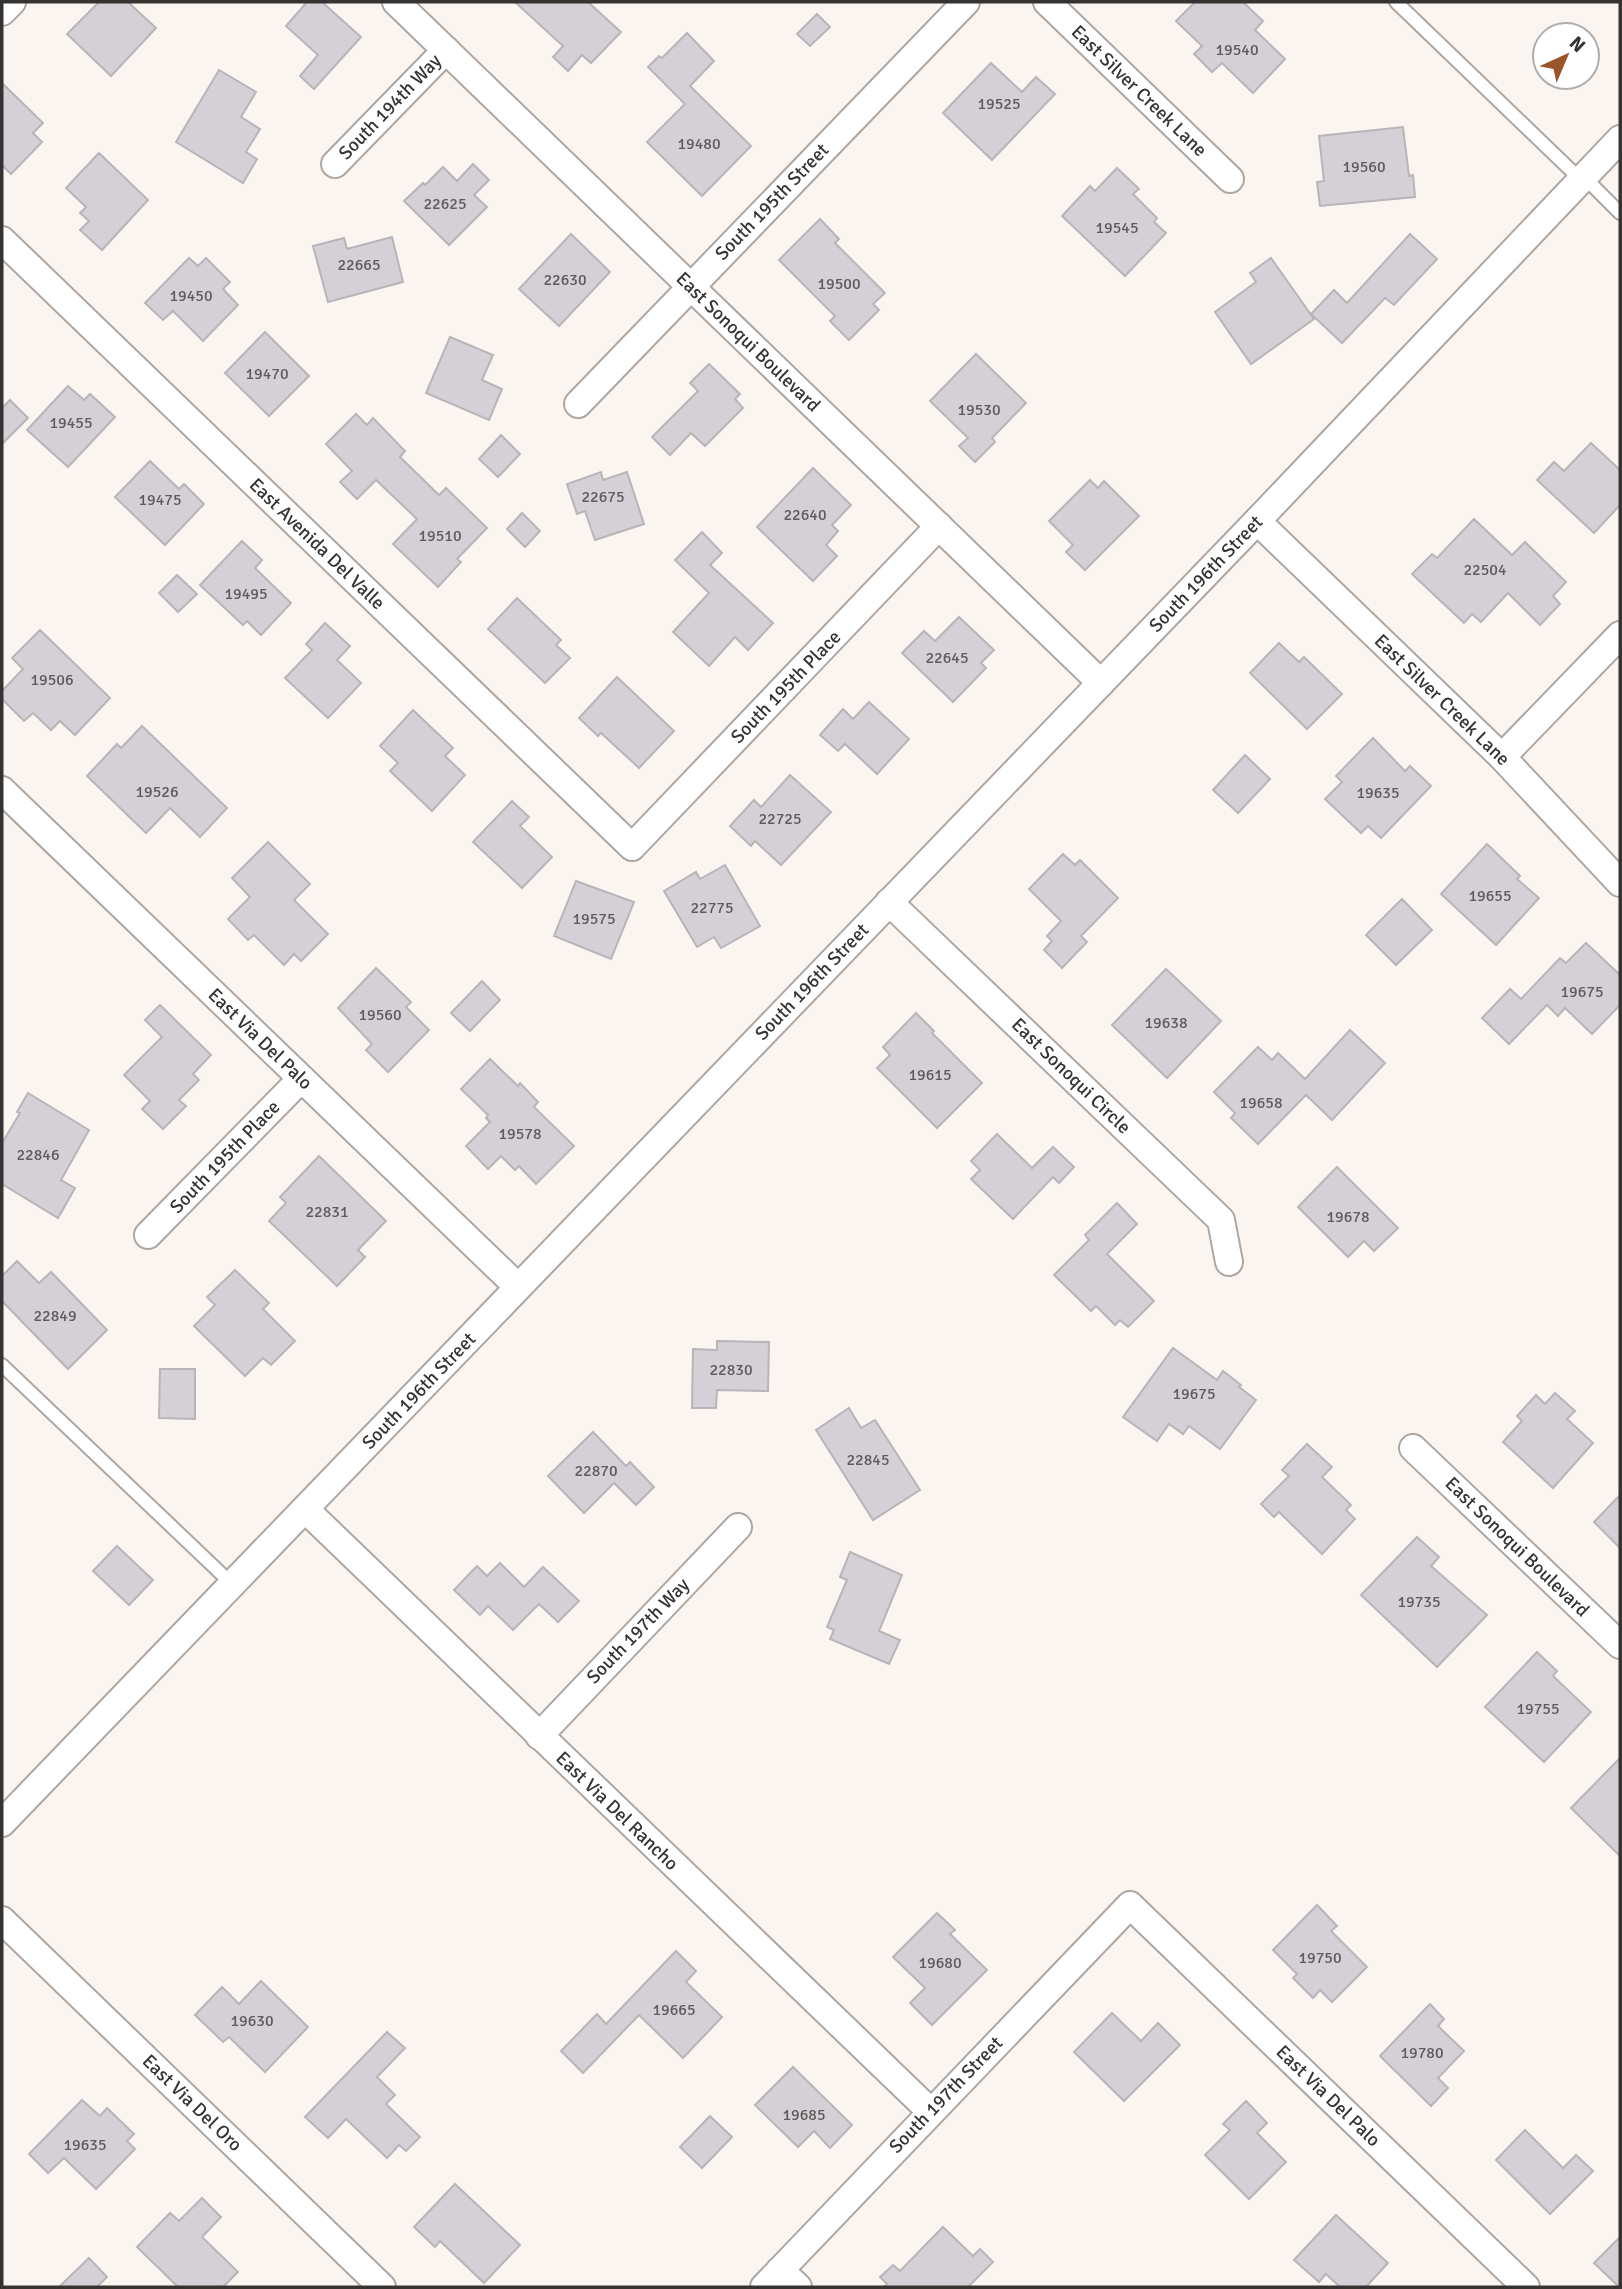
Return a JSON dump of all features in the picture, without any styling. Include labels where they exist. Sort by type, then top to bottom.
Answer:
[{"type":"street","points":[[2,12],[12,2]]},
{"type":"street","name":"East Sonoqui Boulevard","points":[[396,2],[1101,683]]},
{"type":"street","name":"South 195th Street","points":[[578,404],[966,2]]},
{"type":"street","name":"East Silver Creek Lane","points":[[1047,2],[1230,179]]},
{"type":"street","name":"South 194th Way","points":[[335,164],[446,50]]},
{"type":"street","name":"South 196th Street","points":[[2,1823],[1257,522],[1620,139]]},
{"type":"street","name":"East Avenida Del Valle","points":[[2,240],[632,848]]},
{"type":"street","name":"East Silver Creek Lane","points":[[1257,522],[1502,757],[1620,883]]},
{"type":"street","name":"South 195th Place","points":[[632,848],[939,526]]},
{"type":"street","points":[[1502,757],[1620,635]]},
{"type":"street","name":"East Via Del Palo","points":[[2,790],[518,1287]]},
{"type":"street","name":"East Sonoqui Circle","points":[[889,902],[1221,1220],[1229,1262]]},
{"type":"street","name":"South 195th Place","points":[[148,1236],[301,1079]]},
{"type":"street","name":"East Sonoqui Boulevard","points":[[1413,1448],[1620,1645]]},
{"type":"street","name":"East Via Del Rancho","points":[[304,1509],[930,2111]]},
{"type":"street","name":"South 197th Way","points":[[538,1735],[738,1527]]},
{"type":"street","name":"East Via Del Palo","points":[[1130,1905],[1526,2287]]},
{"type":"street","name":"South 197th Street","points":[[781,2282],[930,2111],[1130,1905]]},
{"type":"street","name":"East Via Del Oro","points":[[2,1920],[382,2287]]},
{"type":"lane","points":[[1396,2],[1620,213]]},
{"type":"lane","points":[[2,1365],[232,1584]]},
{"type":"building","points":[[99,2],[128,2],[156,28],[111,76],[67,34]]},
{"type":"building","points":[[307,2],[322,2],[361,37],[314,89],[300,76],[318,55],[286,26]]},
{"type":"building","points":[[515,2],[588,2],[621,32],[591,63],[582,55],[568,71],[553,57],[563,46]]},
{"type":"building","points":[[1195,2],[1243,2],[1263,21],[1255,30],[1285,59],[1253,93],[1222,63],[1212,72],[1194,54],[1202,46],[1176,21]]},
{"type":"building","points":[[817,14],[830,27],[810,46],[797,34]]},
{"type":"building","points":[[687,33],[714,61],[690,86],[751,146],[702,196],[647,142],[685,104],[648,67],[659,56],[662,58]]},
{"type":"building","points":[[991,63],[1022,92],[1036,77],[1055,94],[992,160],[943,113]]},
{"type":"building","points":[[219,70],[256,92],[241,117],[260,129],[246,152],[257,159],[243,183],[176,142]]},
{"type":"building","points":[[2,83],[43,123],[33,133],[42,142],[11,174],[2,165]]},
{"type":"building","points":[[1403,127],[1409,176],[1413,175],[1415,197],[1320,206],[1317,182],[1324,181],[1319,136]]},
{"type":"building","points":[[99,153],[148,200],[102,250],[80,230],[89,221],[80,213],[86,207],[66,188]]},
{"type":"building","points":[[473,164],[489,180],[474,195],[487,207],[449,245],[404,201],[443,167],[457,181]]},
{"type":"building","points":[[1117,168],[1139,189],[1133,194],[1157,218],[1154,222],[1166,233],[1125,276],[1062,216],[1090,186],[1095,191]]},
{"type":"building","points":[[820,219],[839,239],[835,243],[885,293],[873,304],[879,310],[849,340],[830,321],[835,316],[779,260]]},
{"type":"building","points":[[571,234],[610,272],[559,326],[519,289]]},
{"type":"building","points":[[1410,234],[1437,259],[1394,305],[1385,298],[1342,343],[1311,314],[1334,290],[1347,303]]},
{"type":"building","points":[[392,237],[403,282],[328,302],[313,246],[344,238],[347,249]]},
{"type":"building","points":[[189,258],[198,266],[206,258],[230,282],[223,289],[238,305],[203,341],[173,311],[163,320],[145,303]]},
{"type":"building","points":[[1271,258],[1314,319],[1251,364],[1215,312],[1256,282],[1250,273]]},
{"type":"building","points":[[265,332],[309,376],[269,416],[225,373]]},
{"type":"building","points":[[450,337],[493,355],[482,380],[502,389],[489,420],[426,393]]},
{"type":"building","points":[[976,354],[1026,403],[992,438],[995,442],[975,462],[959,446],[968,438],[930,401]]},
{"type":"building","points":[[709,364],[740,394],[735,399],[743,408],[705,446],[691,433],[670,455],[652,437],[698,391],[690,383]]},
{"type":"building","points":[[68,386],[84,400],[90,394],[115,417],[68,467],[27,430]]},
{"type":"building","points":[[10,400],[28,418],[2,444],[2,408]]},
{"type":"building","points":[[356,414],[367,425],[373,418],[405,451],[400,457],[439,495],[446,488],[487,528],[457,559],[461,562],[438,587],[393,544],[417,519],[376,480],[357,499],[340,482],[352,471],[326,444]]},
{"type":"building","points":[[501,435],[520,454],[498,477],[479,459]]},
{"type":"building","points":[[1591,443],[1620,470],[1620,505],[1594,533],[1537,480],[1554,462],[1564,471]]},
{"type":"building","points":[[150,461],[179,489],[184,484],[204,504],[165,545],[115,497]]},
{"type":"building","points":[[813,468],[851,505],[832,525],[838,531],[826,545],[837,556],[813,581],[757,527]]},
{"type":"building","points":[[601,472],[603,480],[627,472],[644,524],[595,540],[585,511],[577,514],[567,484]]},
{"type":"building","points":[[1090,480],[1098,488],[1104,481],[1139,516],[1085,570],[1066,552],[1073,545],[1049,521]]},
{"type":"building","points":[[522,513],[540,531],[525,547],[507,529]]},
{"type":"building","points":[[1474,519],[1512,555],[1525,542],[1566,582],[1553,596],[1560,604],[1540,625],[1508,593],[1481,622],[1472,614],[1464,623],[1412,574],[1432,554],[1437,558]]},
{"type":"building","points":[[702,532],[722,553],[710,565],[773,623],[748,650],[735,637],[709,666],[673,632],[709,593],[675,560]]},
{"type":"building","points":[[242,541],[262,560],[255,568],[291,603],[261,635],[247,621],[243,625],[200,585]]},
{"type":"building","points":[[177,575],[197,594],[178,612],[159,593]]},
{"type":"building","points":[[517,598],[561,640],[556,645],[570,658],[545,683],[488,629]]},
{"type":"building","points":[[959,617],[994,650],[981,663],[986,668],[953,702],[902,653],[924,631],[935,641]]},
{"type":"building","points":[[325,623],[350,646],[337,660],[361,683],[328,718],[285,678],[312,650],[306,644]]},
{"type":"building","points":[[40,630],[110,698],[75,735],[60,721],[51,730],[33,713],[24,721],[2,699],[2,691],[23,669],[12,658]]},
{"type":"building","points":[[1279,643],[1299,662],[1304,657],[1342,694],[1307,729],[1250,673]]},
{"type":"building","points":[[617,677],[674,731],[639,768],[601,733],[598,736],[579,718]]},
{"type":"building","points":[[869,702],[909,739],[877,774],[845,744],[838,751],[820,735],[843,709],[853,719]]},
{"type":"building","points":[[413,710],[453,748],[445,756],[465,775],[432,811],[390,771],[398,763],[380,746]]},
{"type":"building","points":[[142,726],[227,808],[200,837],[170,808],[146,833],[87,776],[117,744],[121,748]]},
{"type":"building","points":[[1373,738],[1405,771],[1410,766],[1431,786],[1381,838],[1368,826],[1361,833],[1325,799],[1342,782],[1336,776]]},
{"type":"building","points":[[1245,755],[1270,779],[1238,813],[1213,790]]},
{"type":"building","points":[[790,775],[831,812],[781,865],[755,841],[751,846],[730,826],[754,800],[761,807]]},
{"type":"building","points":[[512,801],[529,817],[520,826],[552,857],[522,888],[473,842]]},
{"type":"building","points":[[268,842],[310,884],[294,900],[328,934],[301,961],[294,954],[284,965],[254,935],[248,940],[228,919],[250,897],[232,878]]},
{"type":"building","points":[[1487,844],[1520,876],[1517,879],[1539,898],[1496,945],[1441,894]]},
{"type":"building","points":[[1063,854],[1075,865],[1080,860],[1118,898],[1081,936],[1087,942],[1062,968],[1044,950],[1052,941],[1047,936],[1061,921],[1029,889]]},
{"type":"building","points":[[725,865],[760,926],[721,948],[714,937],[697,947],[664,891],[696,872],[700,879]]},
{"type":"building","points":[[576,881],[634,902],[611,959],[554,936]]},
{"type":"building","points":[[1402,899],[1432,930],[1396,965],[1366,935]]},
{"type":"building","points":[[1586,943],[1620,975],[1620,1005],[1592,1034],[1565,1008],[1558,1016],[1547,1005],[1509,1044],[1482,1018],[1510,989],[1521,999],[1560,958],[1566,963]]},
{"type":"building","points":[[376,968],[411,1002],[406,1007],[429,1030],[388,1072],[366,1050],[372,1044],[338,1008]]},
{"type":"building","points":[[1166,969],[1221,1021],[1167,1078],[1112,1025]]},
{"type":"building","points":[[482,981],[500,1000],[470,1031],[451,1013]]},
{"type":"building","points":[[160,1005],[211,1055],[193,1074],[199,1080],[179,1100],[186,1106],[163,1129],[142,1109],[150,1101],[124,1075],[162,1037],[145,1020]]},
{"type":"building","points":[[916,1013],[982,1083],[937,1128],[877,1068],[890,1055],[883,1047]]},
{"type":"building","points":[[1350,1030],[1385,1063],[1332,1120],[1306,1095],[1258,1144],[1231,1118],[1235,1113],[1214,1092],[1258,1047],[1272,1060],[1278,1053],[1305,1079]]},
{"type":"building","points":[[490,1059],[518,1086],[520,1083],[538,1102],[534,1107],[574,1146],[536,1184],[519,1166],[515,1170],[501,1156],[488,1169],[466,1146],[490,1122],[486,1118],[488,1115],[461,1089]]},
{"type":"building","points":[[28,1093],[89,1130],[61,1180],[75,1188],[58,1218],[2,1184],[2,1143],[20,1113],[17,1112]]},
{"type":"building","points":[[997,1134],[1032,1168],[1053,1147],[1074,1167],[1059,1183],[1053,1177],[1013,1219],[971,1179],[980,1170],[971,1161]]},
{"type":"building","points":[[319,1156],[386,1221],[358,1250],[365,1257],[337,1286],[269,1221],[286,1203],[280,1197]]},
{"type":"building","points":[[1337,1167],[1398,1228],[1374,1251],[1364,1241],[1348,1257],[1298,1207]]},
{"type":"building","points":[[1117,1203],[1137,1224],[1107,1254],[1154,1301],[1128,1327],[1120,1320],[1115,1325],[1096,1306],[1091,1311],[1054,1275],[1089,1240],[1085,1235]]},
{"type":"building","points":[[17,1261],[39,1283],[51,1272],[107,1330],[68,1369],[2,1301],[2,1276]]},
{"type":"building","points":[[235,1270],[269,1303],[263,1309],[295,1341],[271,1365],[263,1358],[245,1376],[194,1326],[215,1305],[207,1297]]},
{"type":"building","points":[[717,1341],[769,1342],[768,1391],[717,1390],[716,1408],[692,1408],[693,1349],[717,1350]]},
{"type":"building","points":[[1173,1348],[1217,1380],[1223,1371],[1256,1400],[1220,1449],[1189,1426],[1183,1434],[1169,1424],[1157,1441],[1123,1417]]},
{"type":"building","points":[[160,1369],[195,1369],[195,1419],[159,1418]]},
{"type":"building","points":[[1555,1393],[1575,1411],[1567,1419],[1593,1443],[1553,1488],[1503,1442],[1522,1421],[1517,1416],[1536,1395],[1545,1404]]},
{"type":"building","points":[[849,1408],[861,1428],[875,1420],[920,1490],[873,1520],[816,1430]]},
{"type":"building","points":[[593,1432],[626,1466],[630,1462],[654,1487],[636,1505],[614,1483],[584,1513],[548,1476]]},
{"type":"building","points":[[1307,1444],[1332,1467],[1322,1477],[1351,1505],[1346,1510],[1355,1519],[1322,1554],[1279,1512],[1274,1517],[1261,1504],[1289,1476],[1282,1470]]},
{"type":"building","points":[[1620,1495],[1620,1548],[1594,1522]]},
{"type":"building","points":[[1417,1537],[1439,1557],[1431,1566],[1487,1615],[1437,1667],[1361,1595]]},
{"type":"building","points":[[117,1546],[153,1580],[129,1605],[93,1571]]},
{"type":"building","points":[[850,1552],[902,1575],[879,1631],[900,1640],[889,1664],[830,1639],[834,1630],[827,1627],[847,1580],[840,1577]]},
{"type":"building","points":[[500,1563],[524,1587],[543,1567],[579,1601],[558,1622],[539,1604],[513,1630],[488,1606],[480,1615],[454,1590],[477,1566],[487,1576]]},
{"type":"building","points":[[1537,1652],[1557,1671],[1553,1676],[1591,1712],[1544,1762],[1485,1707]]},
{"type":"building","points":[[1620,1758],[1620,1856],[1571,1808]]},
{"type":"building","points":[[1317,1905],[1337,1926],[1331,1931],[1367,1967],[1332,2002],[1320,1990],[1313,1998],[1293,1978],[1297,1974],[1273,1950]]},
{"type":"building","points":[[937,1913],[955,1930],[950,1934],[987,1970],[932,2025],[910,2003],[925,1988],[893,1957]]},
{"type":"building","points":[[676,1951],[696,1971],[686,1982],[722,2017],[683,2058],[639,2015],[583,2073],[561,2051],[597,2014],[606,2024]]},
{"type":"building","points":[[261,1981],[308,2027],[265,2072],[229,2037],[223,2042],[195,2015],[222,1987],[239,2004]]},
{"type":"building","points":[[1430,2004],[1444,2019],[1438,2026],[1464,2051],[1438,2078],[1448,2088],[1431,2106],[1380,2056]]},
{"type":"building","points":[[1112,2013],[1141,2041],[1158,2023],[1180,2045],[1124,2101],[1074,2052]]},
{"type":"building","points":[[387,2032],[405,2048],[377,2077],[395,2095],[386,2104],[420,2137],[406,2151],[399,2145],[387,2158],[346,2119],[328,2138],[305,2117]]},
{"type":"building","points":[[793,2067],[852,2125],[830,2148],[814,2131],[798,2147],[755,2105]]},
{"type":"building","points":[[82,2100],[100,2116],[107,2108],[134,2134],[127,2141],[135,2149],[96,2189],[64,2158],[48,2173],[29,2154]]},
{"type":"building","points":[[1246,2101],[1267,2123],[1257,2133],[1286,2162],[1249,2199],[1205,2155],[1230,2130],[1223,2124]]},
{"type":"building","points":[[710,2116],[732,2137],[702,2168],[680,2147]]},
{"type":"building","points":[[1525,2130],[1563,2168],[1576,2155],[1593,2171],[1550,2214],[1496,2160]]},
{"type":"building","points":[[455,2184],[520,2245],[484,2283],[440,2241],[435,2247],[414,2227]]},
{"type":"building","points":[[202,2198],[221,2217],[202,2237],[238,2272],[223,2287],[178,2287],[137,2247],[170,2213],[179,2221]]},
{"type":"building","points":[[1336,2215],[1388,2263],[1366,2287],[1340,2287],[1326,2274],[1319,2282],[1294,2260]]},
{"type":"building","points":[[943,2227],[973,2256],[980,2249],[993,2262],[968,2287],[884,2287],[887,2284],[880,2277],[893,2265],[900,2271]]},
{"type":"building","points":[[1620,2237],[1620,2287],[1619,2287],[1594,2263]]},
{"type":"building","points":[[89,2258],[107,2277],[97,2287],[59,2287]]}]
